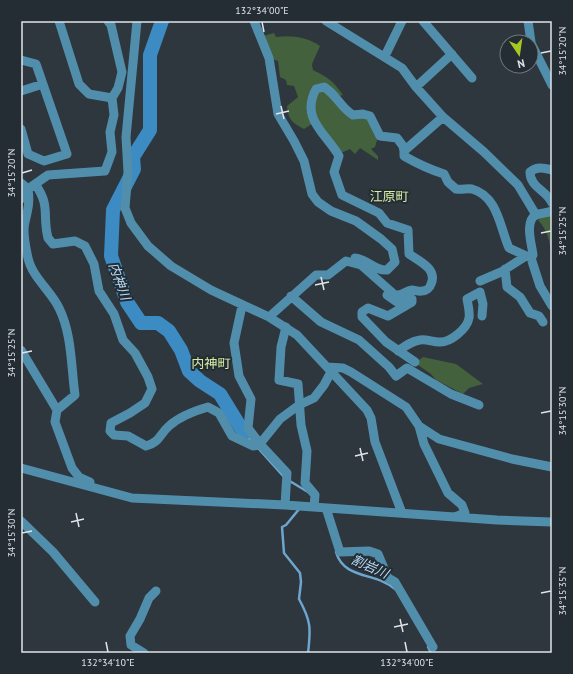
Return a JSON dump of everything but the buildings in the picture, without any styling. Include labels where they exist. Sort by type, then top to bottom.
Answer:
[{"type":"street","points":[[59,21],[79,84],[89,94],[112,98]]},
{"type":"street","points":[[21,198],[28,185],[48,174],[105,171],[112,152],[110,132],[114,115],[112,98],[118,88],[122,72],[112,25],[108,21]]},
{"type":"street","points":[[137,21],[126,137],[128,172],[125,208],[131,224],[148,246],[171,266],[211,290],[242,306],[269,317],[286,327],[297,335],[329,369],[367,410],[371,418],[375,442],[402,513]]},
{"type":"street","points":[[254,21],[269,58],[278,114],[294,140],[304,161],[312,194],[318,202],[331,211],[356,221],[381,239],[392,249],[395,258],[393,265],[388,270],[380,270],[360,258],[354,258],[346,261],[328,275],[316,275],[269,317]]},
{"type":"street","points":[[326,21],[385,56],[402,68],[416,87],[443,117],[484,152],[518,185],[536,215]]},
{"type":"street","points":[[385,56],[402,21]]},
{"type":"street","points":[[423,21],[472,78]]},
{"type":"street","points":[[528,21],[530,34]]},
{"type":"street","points":[[416,87],[452,54]]},
{"type":"street","points":[[539,58],[552,85]]},
{"type":"street","points":[[21,60],[36,64],[67,154],[44,161],[28,154],[21,129]]},
{"type":"street","points":[[21,91],[43,84]]},
{"type":"street","points":[[346,261],[361,265],[394,295],[402,295],[413,290],[422,291],[428,289],[432,283],[432,274],[429,267],[409,254],[408,230],[387,223],[374,210],[342,194],[334,172],[339,156],[311,116],[311,105],[316,89],[324,87],[328,89],[341,105],[353,115],[363,114],[370,116],[380,136],[397,138],[403,146],[404,156],[426,169],[444,174],[448,182],[456,189],[472,189],[487,199],[499,216],[509,248],[528,257],[542,290],[552,306]]},
{"type":"street","points":[[404,151],[443,117]]},
{"type":"street","points":[[552,170],[534,168],[530,172],[530,177],[534,184],[547,195],[552,203]]},
{"type":"street","points":[[28,185],[30,205],[24,223],[28,260],[58,305],[69,337],[75,395],[57,410]]},
{"type":"street","points":[[28,185],[44,198],[46,205],[48,238],[54,244],[75,241],[85,246],[94,264],[99,291],[114,314],[123,340],[135,353],[148,377],[152,389],[145,403],[111,423],[110,431],[114,435],[128,436],[146,446],[156,443],[169,426],[192,411],[208,407],[219,413],[232,436],[257,445]]},
{"type":"street","points":[[480,281],[533,255],[529,226],[536,215],[552,212]]},
{"type":"street","points":[[505,269],[507,287],[520,297],[530,313],[539,316],[542,322]]},
{"type":"street","points":[[386,287],[387,296],[391,299],[400,303],[412,300],[412,302],[391,316],[385,316],[368,308],[362,312],[361,315],[371,328],[415,362]]},
{"type":"street","points":[[398,350],[421,339],[439,342],[446,341],[454,336],[466,325],[469,318],[467,299],[480,292],[483,304],[482,316]]},
{"type":"street","points":[[291,296],[321,322],[358,340],[389,367],[396,376],[407,368],[457,397],[479,405]]},
{"type":"street","points":[[242,306],[234,343],[239,376],[251,399],[248,428],[257,445],[286,473],[285,505]]},
{"type":"street","points":[[286,327],[281,348],[279,380],[298,384],[301,425],[307,450],[304,483],[314,505],[340,552],[369,551],[378,554],[388,578],[395,582],[433,647]]},
{"type":"street","points":[[21,350],[57,410],[55,422],[72,468],[79,477],[105,490]]},
{"type":"street","points":[[329,369],[343,368],[381,389],[406,407],[419,426],[424,444],[448,492],[462,505],[465,513],[454,517]]},
{"type":"street","points":[[257,445],[280,420],[299,405],[314,398],[324,385],[329,369]]},
{"type":"street","points":[[419,426],[439,438],[512,459],[552,468]]},
{"type":"street","points":[[21,468],[132,498],[314,505],[454,517],[552,522]]},
{"type":"street","points":[[21,521],[53,552],[95,602]]},
{"type":"street","points":[[144,653],[131,645],[130,636],[140,619],[149,598],[156,591]]},
{"type":"green space","points":[[274,33],[276,37],[299,37],[320,46],[312,64],[313,70],[330,80],[343,95],[339,96],[340,106],[367,117],[378,137],[375,147],[371,149],[378,156],[378,160],[360,148],[355,154],[350,149],[341,153],[312,124],[304,129],[296,125],[291,120],[288,114],[287,106],[298,97],[294,86],[287,85],[286,80],[280,77],[278,61],[272,59],[263,36]]},
{"type":"green space","points":[[552,213],[552,264],[548,236],[538,220]]},
{"type":"green space","points":[[423,357],[456,364],[483,384],[469,388],[463,394],[436,380],[431,374],[415,363]]},
{"type":"waterway","name":"内神川","points":[[162,21],[150,55],[150,130],[133,157],[134,169],[113,210],[111,256],[127,302],[141,323],[158,323],[169,331],[181,350],[189,371],[200,381],[220,394],[244,433]]},
{"type":"waterway","name":"内神川","points":[[244,433],[252,442]]},
{"type":"waterway","name":"内神川","points":[[258,448],[284,477]]},
{"type":"waterway","name":"内神川","points":[[288,480],[308,492]]},
{"type":"waterway","name":"割岩川","points":[[300,508],[286,525],[282,527],[284,553],[300,573],[301,582],[299,599],[306,613],[310,631],[308,653]]},
{"type":"waterway","name":"割岩川","points":[[336,552],[340,561],[353,572],[379,580],[395,589]]},
{"type":"waterway","name":"割岩川","points":[[428,647],[431,653]]},
{"type":"district","name":"江原町","points":[[389,196]]},
{"type":"district","name":"内神町","points":[[211,363]]}]
